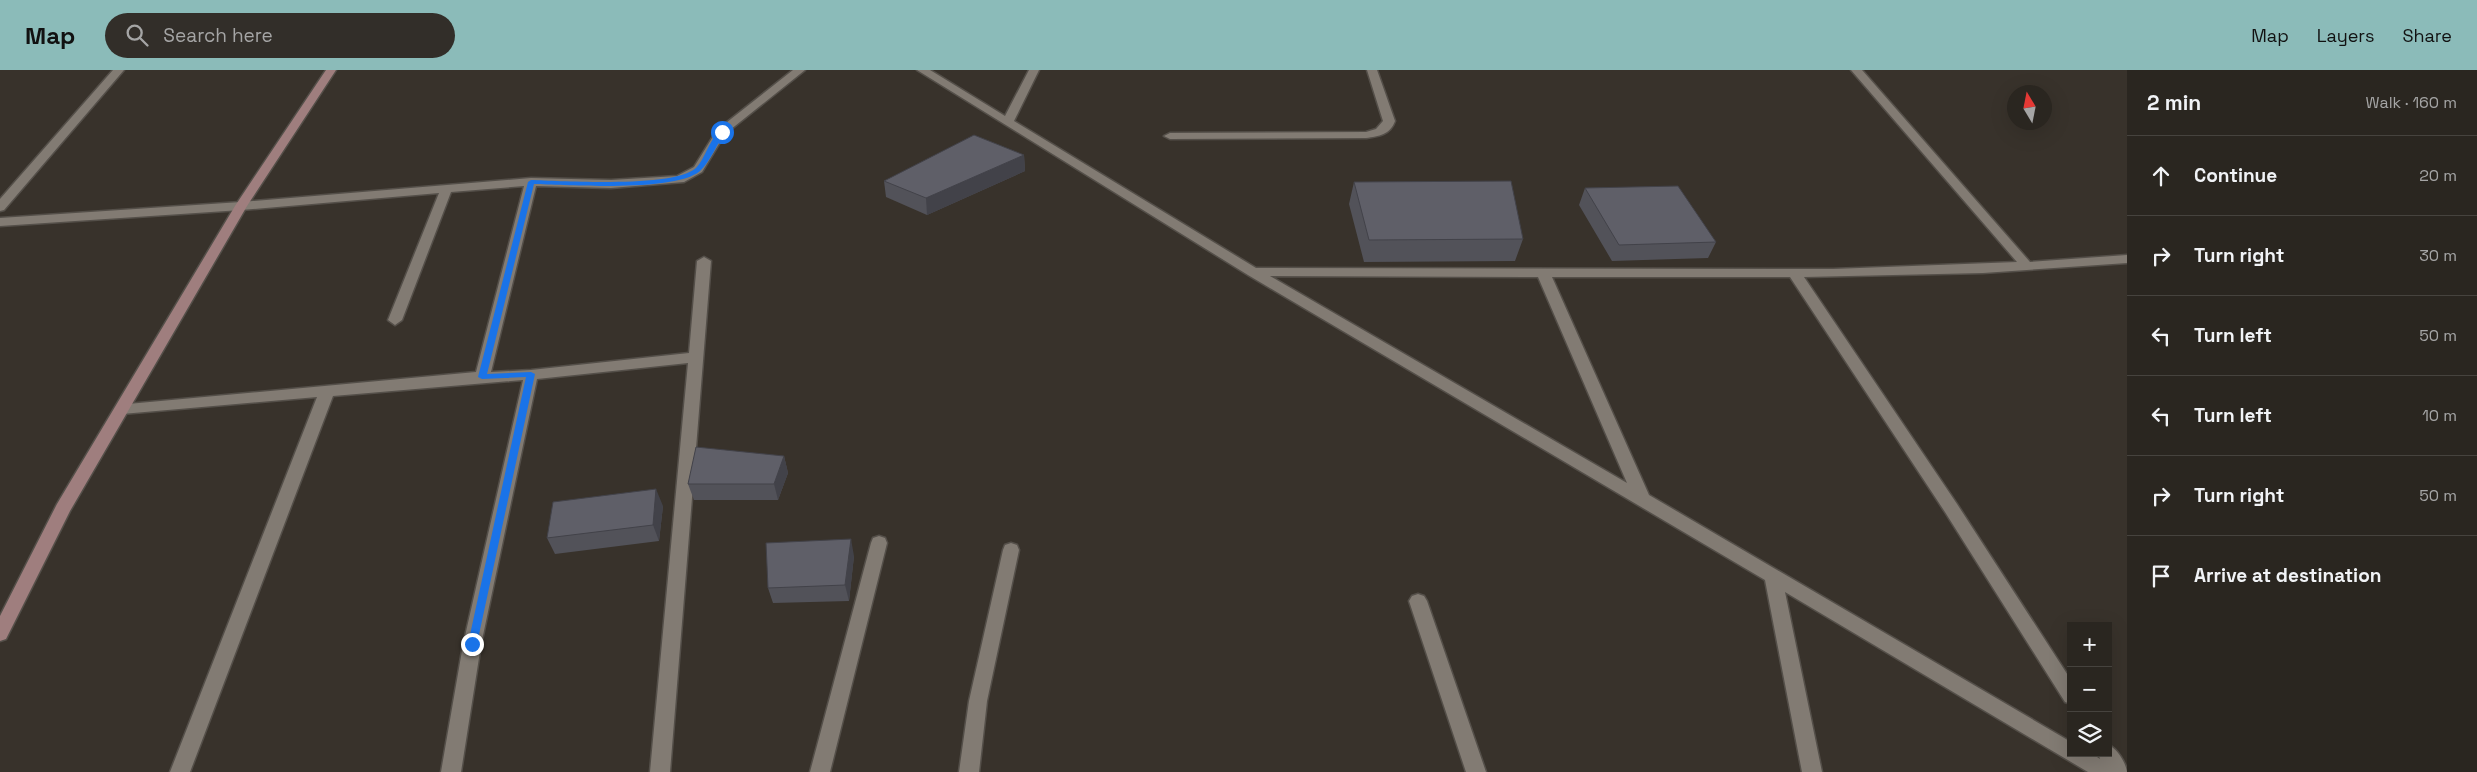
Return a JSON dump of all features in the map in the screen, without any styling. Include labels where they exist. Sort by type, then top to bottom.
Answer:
[{"type":"street","points":[[0,207],[119,70]]},
{"type":"street","points":[[0,634],[63,508],[241,206],[331,70]]},
{"type":"street","points":[[0,222],[241,206],[531,182],[620,183],[680,179],[698,170],[722,132],[800,70]]},
{"type":"street","points":[[922,70],[1253,272],[1642,498],[2067,749]]},
{"type":"street","points":[[1008,121],[1034,70]]},
{"type":"street","points":[[1170,136],[1366,135],[1380,132],[1387,127],[1389,121],[1372,70]]},
{"type":"street","points":[[1856,70],[2026,265]]},
{"type":"street","points":[[482,377],[531,182]]},
{"type":"street","points":[[395,320],[447,188]]},
{"type":"street","points":[[1253,272],[1794,273],[1974,269],[2127,259]]},
{"type":"street","points":[[660,772],[704,261]]},
{"type":"street","points":[[1543,272],[1642,498]]},
{"type":"street","points":[[1794,273],[1951,508],[2067,690]]},
{"type":"street","points":[[122,409],[531,374],[697,357]]},
{"type":"street","points":[[451,772],[472,644],[531,374]]},
{"type":"street","points":[[180,772],[327,391]]},
{"type":"street","points":[[820,772],[878,543]]},
{"type":"street","points":[[969,772],[978,701],[1012,550]]},
{"type":"street","points":[[1772,576],[1812,772]]},
{"type":"street","points":[[1418,601],[1476,772]]},
{"type":"street","points":[[2080,757],[2105,772]]},
{"type":"street","points":[[2110,757],[2119,772]]},
{"type":"building","points":[[974,135],[1024,155],[926,198],[884,181]]},
{"type":"building","points":[[1511,181],[1523,239],[1369,240],[1354,182]]},
{"type":"building","points":[[1678,186],[1716,242],[1619,245],[1585,188]]},
{"type":"building","points":[[696,447],[784,456],[774,484],[688,484]]},
{"type":"building","points":[[656,489],[653,525],[547,538],[553,502]]},
{"type":"building","points":[[851,539],[845,585],[768,588],[766,543]]},
{"type":"route","points":[[472,644],[531,374],[482,377],[531,182],[611,184],[680,179],[698,170],[722,132]]}]
